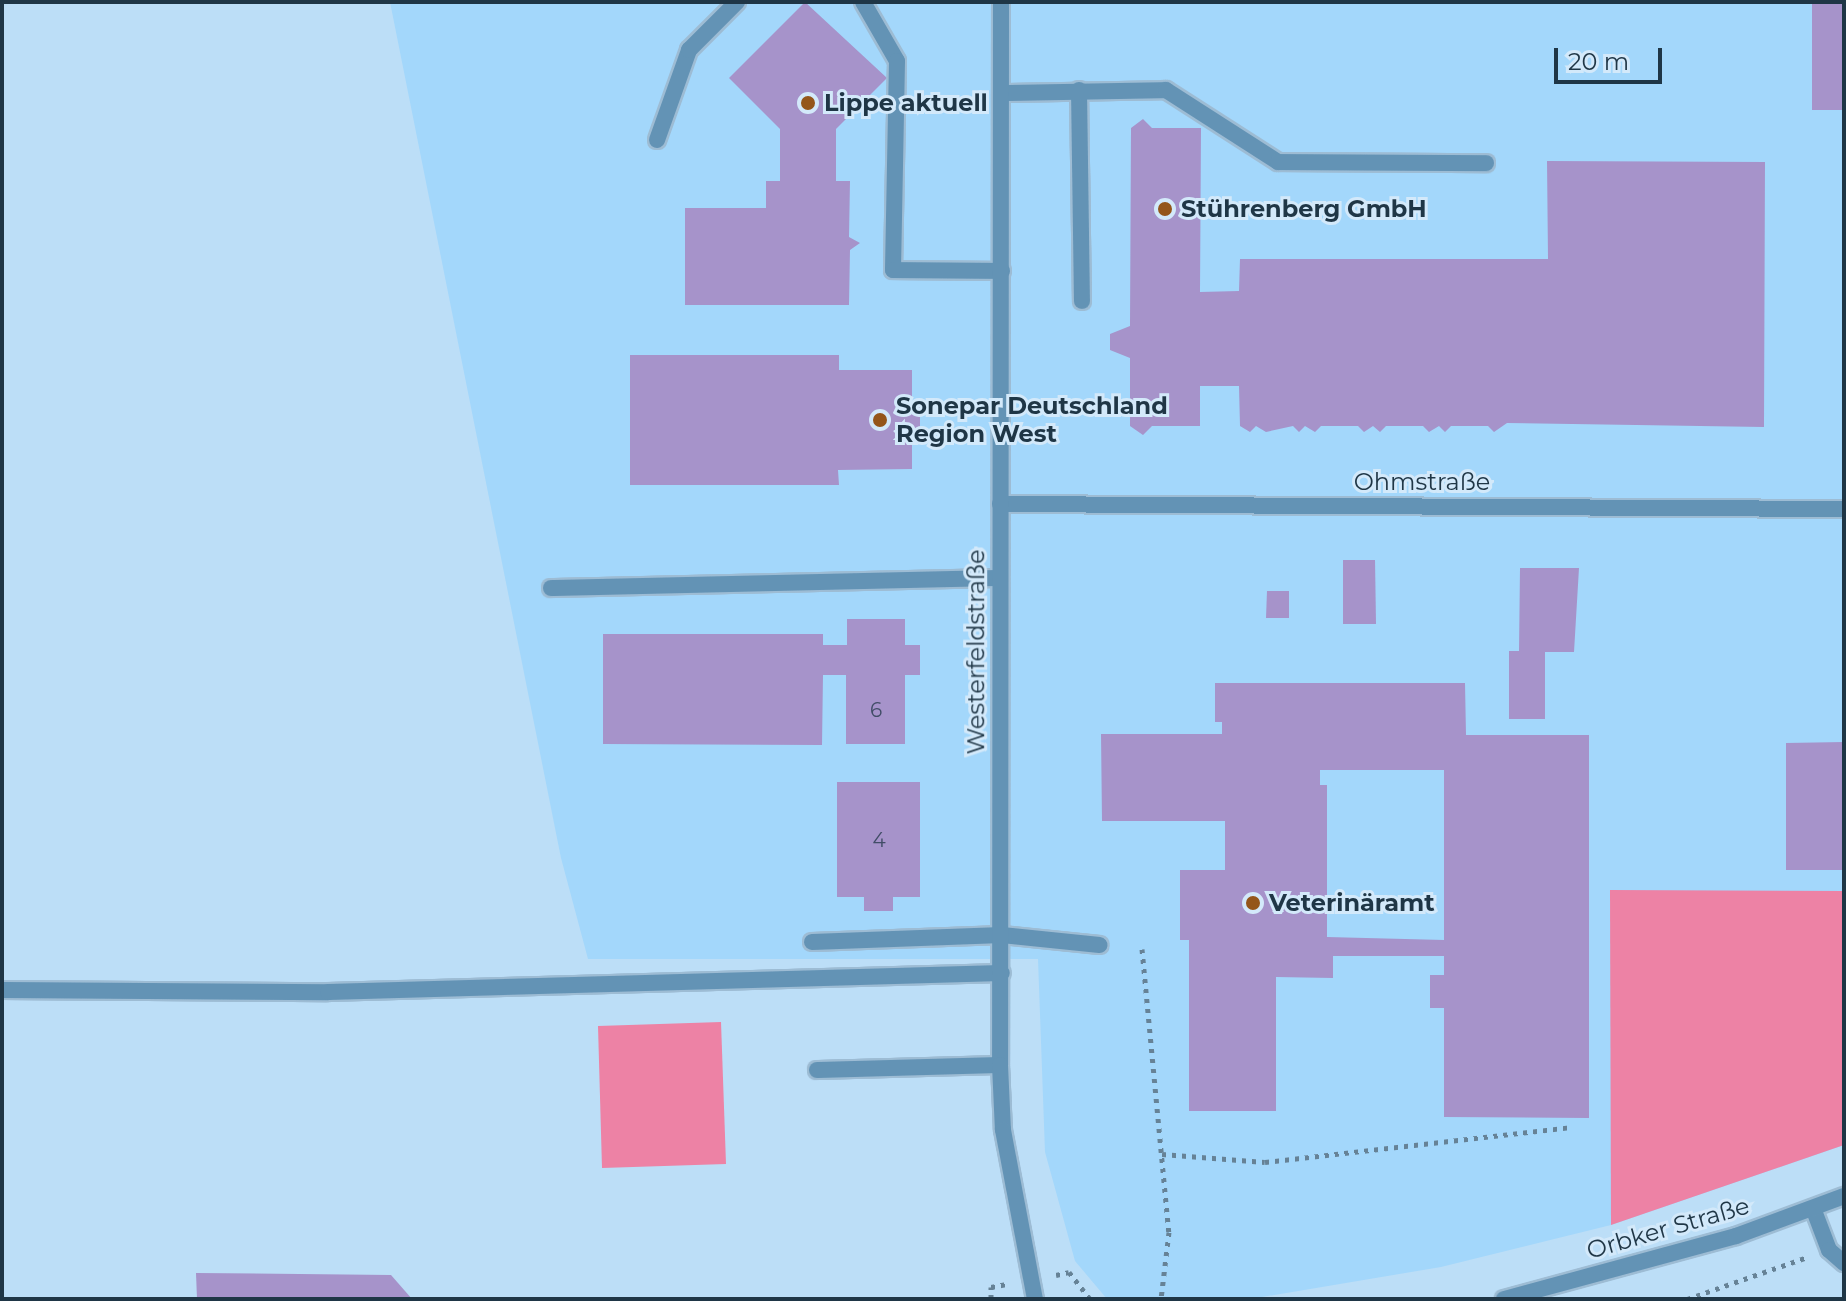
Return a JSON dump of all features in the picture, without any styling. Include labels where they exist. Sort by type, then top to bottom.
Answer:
[{"type":"street","points":[[657,140],[689,50],[737,2]]},
{"type":"street","points":[[863,2],[897,61],[893,270],[1002,271]]},
{"type":"street","name":"Westerfeldstraße","points":[[1001,2],[1000,1065],[1003,1130],[1035,1299]]},
{"type":"street","points":[[1079,90],[1082,301]]},
{"type":"street","points":[[1002,93],[1166,90],[1278,162],[1486,163]]},
{"type":"street","name":"Ohmstraße","points":[[1000,504],[1844,509]]},
{"type":"street","points":[[551,588],[1000,578]]},
{"type":"street","points":[[812,942],[1002,935],[1099,945]]},
{"type":"street","points":[[2,990],[328,992],[1002,973]]},
{"type":"street","points":[[817,1070],[1000,1065]]},
{"type":"street","name":"Orbker Straße","points":[[1504,1299],[1736,1236],[1844,1196]]},
{"type":"street","points":[[1813,1208],[1829,1250],[1844,1263]]},
{"type":"path","points":[[1142,949],[1169,1232],[1161,1299]]},
{"type":"path","points":[[1162,1154],[1265,1162],[1571,1127]]},
{"type":"path","points":[[1687,1299],[1829,1250]]},
{"type":"shaded area","points":[[390,2],[1844,2],[1844,1145],[1611,1225],[1441,1267],[1250,1299],[1107,1299],[1075,1261],[1045,1152],[1038,959],[588,959],[561,858]]},
{"type":"shaded area","points":[[1610,890],[1844,891],[1844,1145],[1611,1225]]},
{"type":"shaded area","points":[[721,1022],[726,1164],[602,1168],[598,1026]]},
{"type":"building","points":[[805,2],[887,78],[836,129],[836,181],[850,181],[849,237],[860,243],[850,250],[849,305],[685,305],[685,208],[766,208],[766,181],[780,181],[780,129],[729,78]]},
{"type":"building","points":[[1812,2],[1844,2],[1844,110],[1812,110]]},
{"type":"building","points":[[1143,119],[1152,128],[1201,128],[1200,292],[1239,291],[1240,259],[1548,259],[1547,161],[1765,162],[1764,427],[1507,423],[1494,432],[1488,426],[1451,426],[1445,432],[1439,426],[1429,432],[1423,426],[1386,426],[1380,432],[1373,426],[1364,432],[1358,426],[1321,426],[1315,432],[1305,426],[1299,432],[1293,426],[1266,432],[1256,426],[1250,432],[1240,426],[1239,386],[1200,386],[1200,426],[1152,426],[1143,435],[1130,426],[1130,358],[1110,350],[1110,334],[1130,326],[1131,128]]},
{"type":"building","points":[[630,355],[839,355],[839,370],[912,370],[912,407],[920,407],[920,433],[912,433],[912,469],[838,470],[839,485],[630,485]]},
{"type":"building","points":[[1343,560],[1375,560],[1376,624],[1343,624]]},
{"type":"building","points":[[1520,568],[1579,568],[1574,652],[1545,652],[1545,719],[1509,719],[1509,651],[1519,651]]},
{"type":"building","points":[[1267,591],[1289,591],[1289,618],[1266,618]]},
{"type":"building","points":[[847,619],[905,619],[905,645],[920,645],[920,675],[905,675],[905,744],[846,744],[846,675],[823,675],[822,745],[603,744],[603,634],[823,634],[823,645],[847,645]]},
{"type":"building","points":[[1215,683],[1465,683],[1466,735],[1589,735],[1589,1118],[1444,1117],[1444,1008],[1430,1008],[1430,975],[1444,975],[1444,956],[1333,956],[1333,978],[1276,977],[1276,1111],[1189,1111],[1189,940],[1180,940],[1180,870],[1225,870],[1225,821],[1102,821],[1101,734],[1222,734],[1222,722],[1215,722]],"holes":[[[1320,770],[1444,770],[1444,940],[1327,937],[1327,785],[1320,785]]]},
{"type":"building","points":[[1844,742],[1844,870],[1786,870],[1786,743]]},
{"type":"building","points":[[837,782],[920,782],[920,897],[893,897],[893,911],[864,911],[864,897],[837,897]]},
{"type":"building","points":[[196,1273],[391,1275],[412,1299],[197,1299]]},
{"type":"place","name":"Lippe aktuell","points":[[808,103]]},
{"type":"place","name":"Stührenberg GmbH","points":[[1165,209]]},
{"type":"place","name":"Sonepar Deutschland Region West","points":[[880,420]]},
{"type":"place","name":"Veterinäramt","points":[[1253,903]]}]
